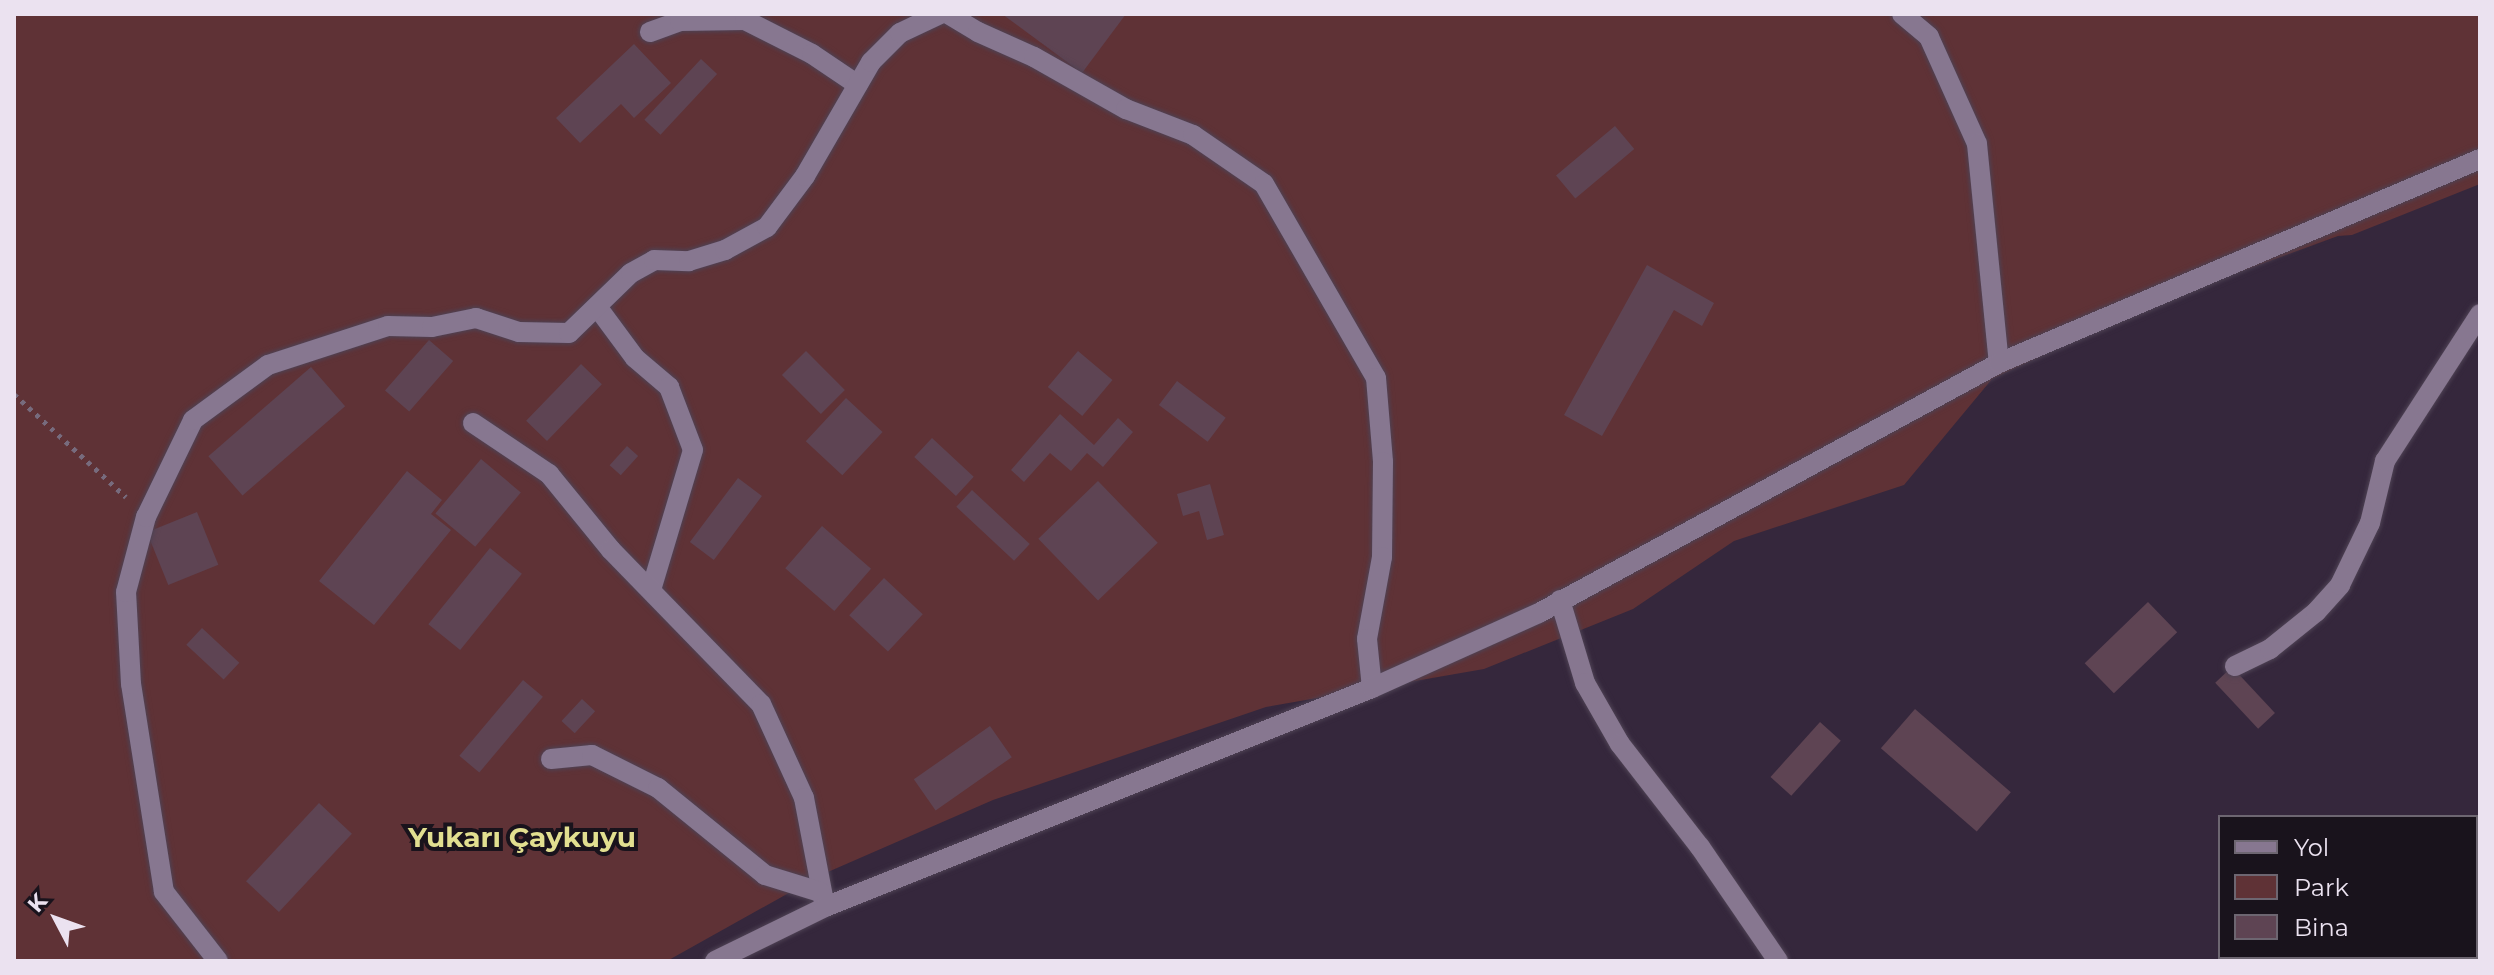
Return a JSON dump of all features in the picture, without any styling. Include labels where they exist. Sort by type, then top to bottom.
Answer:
[{"type":"street","points":[[218,961],[164,892],[131,684],[126,592],[146,517],[193,420],[268,365],[388,326],[432,327],[476,318],[519,332],[569,333],[631,273],[654,260],[689,261],[725,250],[767,227],[805,176],[871,62],[900,33],[940,14]]},
{"type":"street","points":[[948,14],[978,32],[1034,57],[1126,109],[1193,135],[1264,184],[1376,378],[1383,462],[1382,557],[1367,639],[1372,688]]},
{"type":"street","points":[[1902,14],[1929,37],[1977,144],[1999,363]]},
{"type":"street","points":[[650,32],[680,21],[745,20],[812,54],[858,85]]},
{"type":"street","points":[[715,961],[823,899],[1372,688],[1560,600],[1999,363],[2480,159]]},
{"type":"street","points":[[598,308],[635,358],[669,387],[693,450],[651,590]]},
{"type":"street","points":[[2235,666],[2270,649],[2316,612],[2340,585],[2370,523],[2385,461],[2480,314]]},
{"type":"street","points":[[473,423],[549,474],[611,550],[761,704],[804,798],[823,899]]},
{"type":"street","points":[[1560,600],[1585,683],[1620,744],[1700,847],[1778,961]]},
{"type":"street","points":[[551,759],[592,755],[658,788],[765,875],[823,899]]},
{"type":"path","points":[[14,394],[146,517]]},
{"type":"green space","points":[[14,14],[2480,14],[2480,184],[2352,235],[2338,236],[2147,306],[1992,379],[1904,485],[1734,541],[1633,609],[1484,669],[1266,707],[993,800],[821,875],[667,961],[14,961]]},
{"type":"building","points":[[1002,14],[1126,14],[1082,73]]},
{"type":"building","points":[[634,44],[671,83],[634,118],[621,104],[580,143],[556,118]]},
{"type":"building","points":[[701,59],[717,74],[660,135],[644,120]]},
{"type":"building","points":[[1615,126],[1634,149],[1575,198],[1556,175]]},
{"type":"building","points":[[1647,265],[1714,303],[1702,326],[1674,310],[1602,436],[1564,415]]},
{"type":"building","points":[[429,340],[453,361],[409,412],[385,391]]},
{"type":"building","points":[[806,351],[845,390],[821,414],[782,375]]},
{"type":"building","points":[[1078,351],[1112,380],[1082,416],[1048,387]]},
{"type":"building","points":[[581,364],[602,384],[547,441],[526,421]]},
{"type":"building","points":[[311,367],[345,406],[242,495],[208,456]]},
{"type":"building","points":[[1177,381],[1226,418],[1208,442],[1159,405]]},
{"type":"building","points":[[846,398],[883,432],[842,475],[806,441]]},
{"type":"building","points":[[1060,414],[1094,445],[1118,418],[1133,432],[1103,467],[1087,453],[1071,471],[1050,453],[1024,482],[1011,470]]},
{"type":"building","points":[[932,438],[974,477],[956,496],[914,457]]},
{"type":"building","points":[[627,446],[638,456],[621,475],[610,465]]},
{"type":"building","points":[[481,459],[521,492],[475,547],[435,513]]},
{"type":"building","points":[[407,471],[442,500],[431,514],[451,530],[374,625],[319,581]]},
{"type":"building","points":[[738,478],[762,496],[714,560],[690,542]]},
{"type":"building","points":[[1098,481],[1158,543],[1098,601],[1038,539]]},
{"type":"building","points":[[1210,484],[1224,535],[1207,540],[1199,511],[1183,516],[1177,494]]},
{"type":"building","points":[[972,490],[1030,544],[1014,561],[956,507]]},
{"type":"building","points":[[197,512],[218,565],[168,585],[147,532]]},
{"type":"building","points":[[822,526],[871,569],[834,611],[785,568]]},
{"type":"building","points":[[490,548],[522,574],[460,650],[428,624]]},
{"type":"building","points":[[884,578],[923,614],[888,651],[849,615]]},
{"type":"building","points":[[2148,602],[2177,632],[2114,693],[2085,663]]},
{"type":"building","points":[[202,628],[239,663],[224,680],[186,645]]},
{"type":"building","points":[[2232,667],[2275,713],[2258,729],[2215,683]]},
{"type":"building","points":[[523,680],[543,697],[479,773],[459,756]]},
{"type":"building","points":[[582,699],[595,711],[575,733],[562,721]]},
{"type":"building","points":[[1915,709],[2011,792],[1977,832],[1881,748]]},
{"type":"building","points":[[1820,722],[1841,741],[1791,796],[1770,777]]},
{"type":"building","points":[[990,726],[1012,757],[936,810],[914,779]]},
{"type":"building","points":[[319,803],[352,834],[279,912],[246,881]]},
{"type":"district","name":"Yukarı Çaykuyu","points":[[522,837]]}]
